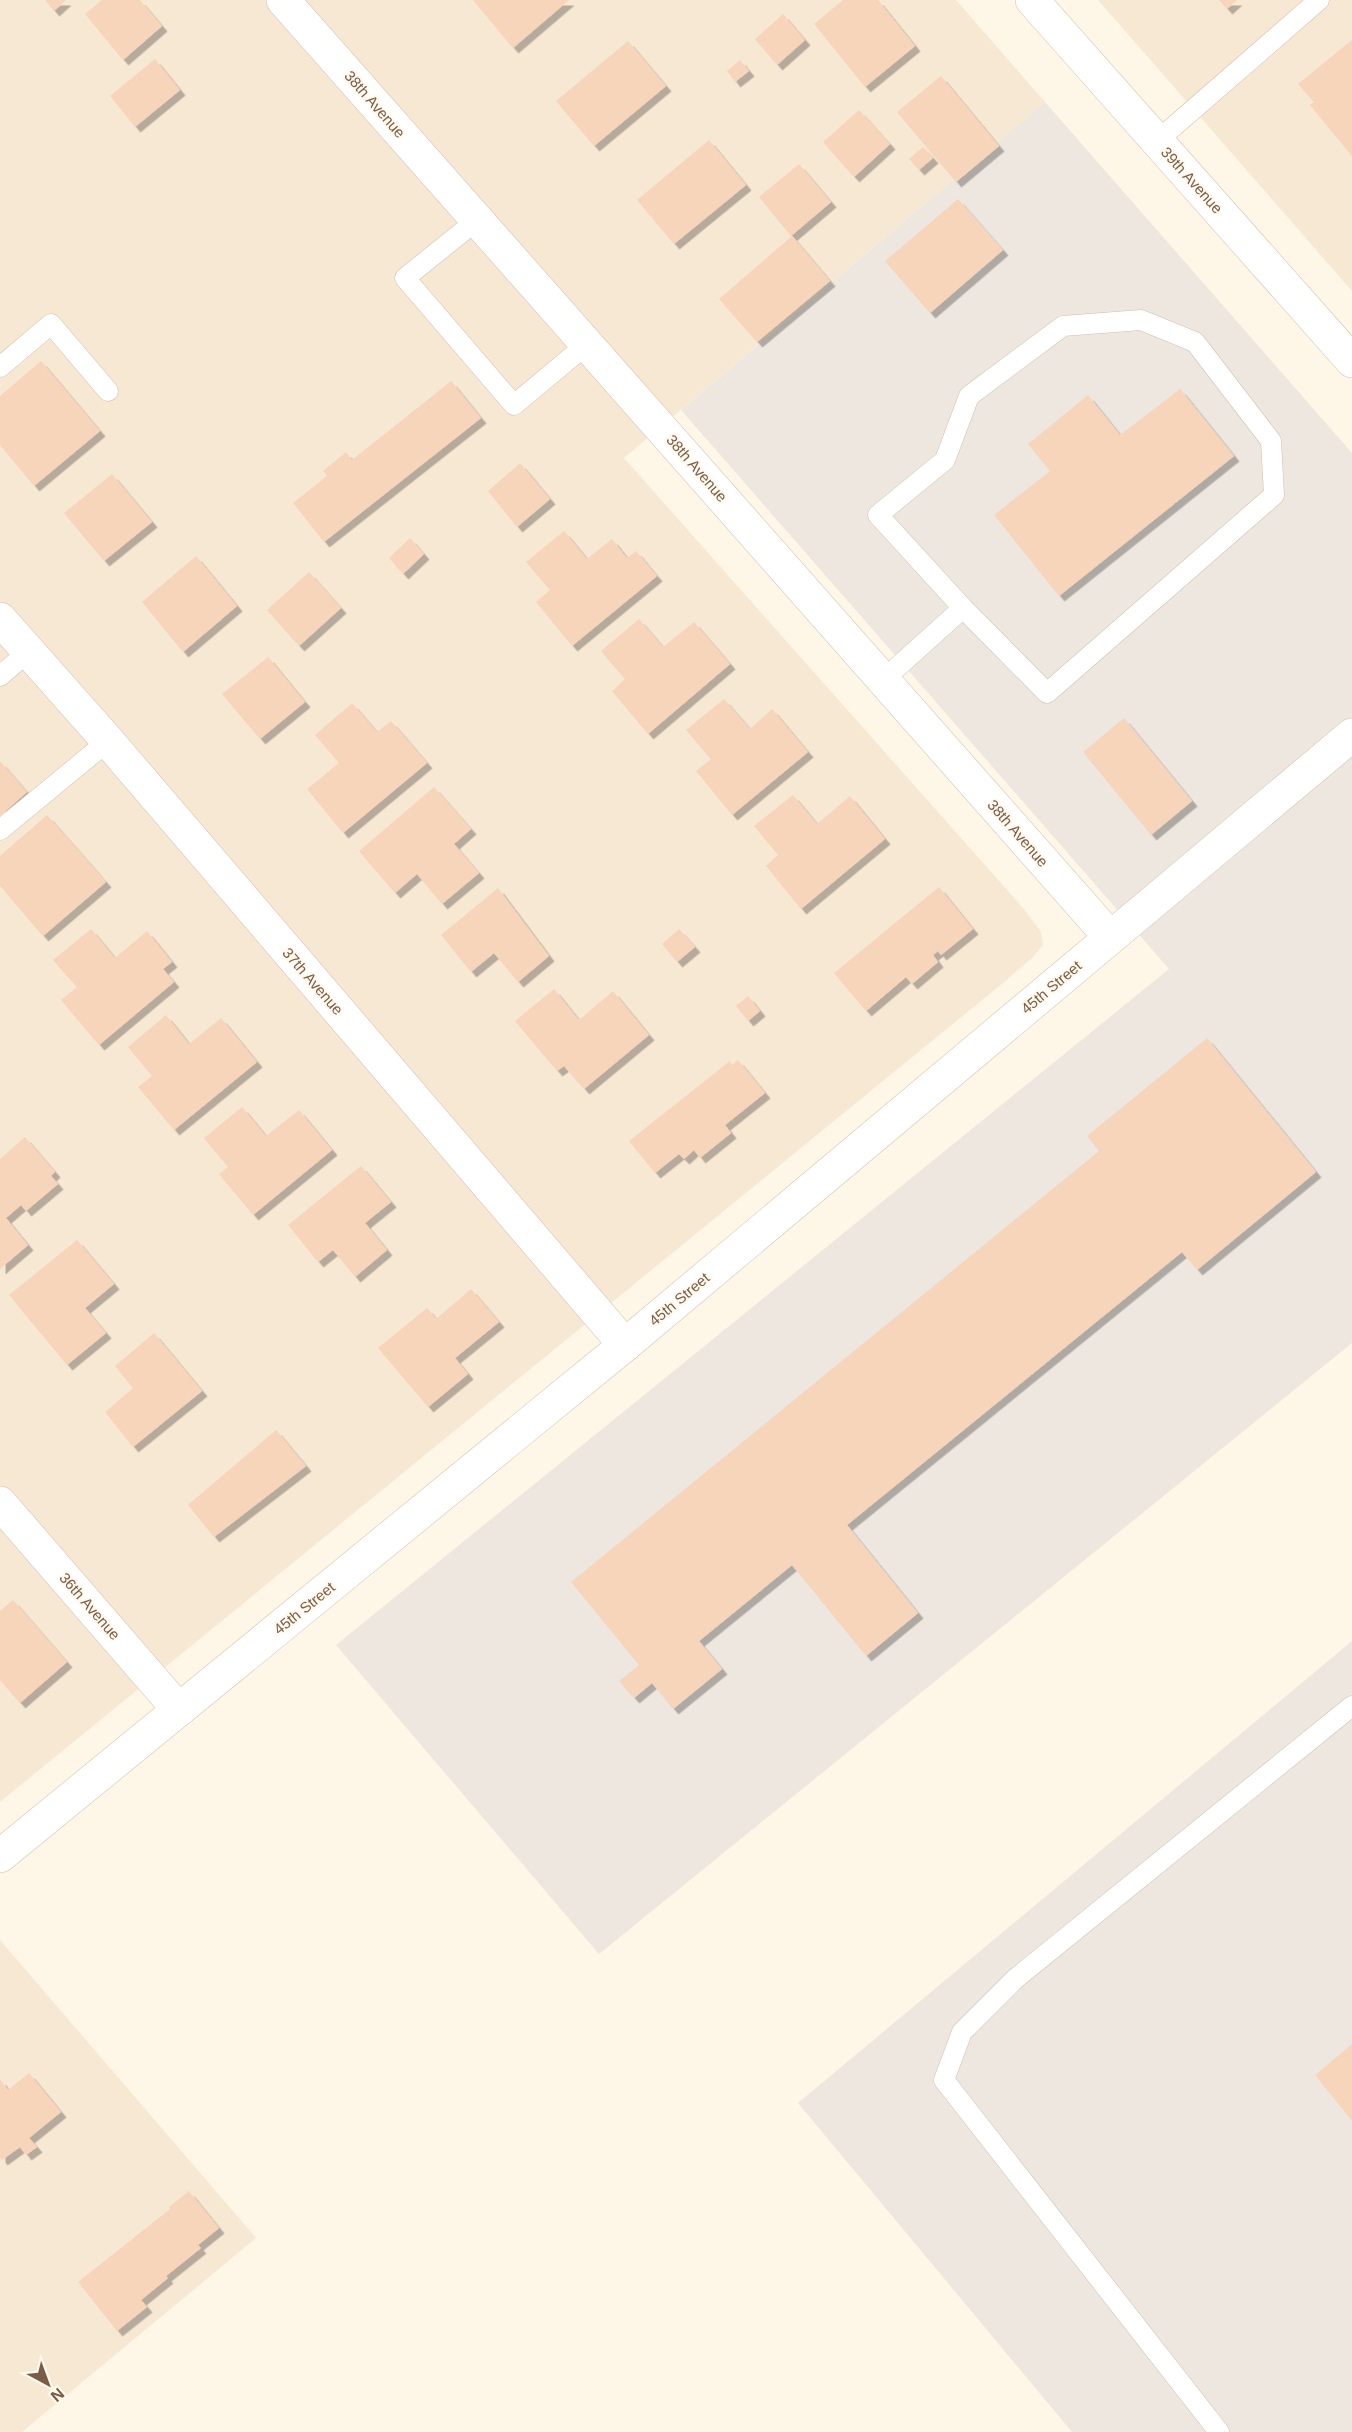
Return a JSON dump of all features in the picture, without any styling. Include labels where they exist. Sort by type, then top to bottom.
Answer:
[{"type":"street","name":"38th Avenue","points":[[283,0],[1110,937]]},
{"type":"street","name":"39th Avenue","points":[[1032,0],[1352,361]]},
{"type":"street","name":"37th Avenue","points":[[0,618],[625,1345]]},
{"type":"street","name":"45th Street","points":[[0,1856],[625,1345],[1352,735]]},
{"type":"street","name":"36th Avenue","points":[[0,1503],[179,1710]]},
{"type":"lane","points":[[1157,141],[1319,0]]},
{"type":"lane","points":[[477,220],[405,278],[514,405],[587,345]]},
{"type":"lane","points":[[1141,320],[1195,342],[1271,441],[1274,495],[1047,693],[963,608],[878,515],[945,460],[969,396],[1063,326],[1141,320]]},
{"type":"lane","points":[[0,367],[51,324],[108,391]]},
{"type":"lane","points":[[883,680],[963,608]]},
{"type":"lane","points":[[0,676],[29,651]]},
{"type":"lane","points":[[0,830],[108,741]]},
{"type":"lane","points":[[1219,2432],[944,2080],[962,2032],[1015,1979],[1352,1706]]},
{"type":"shaded area","points":[[0,0],[956,0],[1045,102],[624,458],[1023,908],[1041,932],[1043,945],[1033,957],[1003,983],[0,1802]]},
{"type":"shaded area","points":[[1098,0],[1352,0],[1352,291]]},
{"type":"shaded area","points":[[1045,102],[1352,453],[1352,1343],[599,1954],[336,1645],[1169,969],[681,410]]},
{"type":"shaded area","points":[[1352,1641],[1352,2432],[1072,2432],[798,2103]]},
{"type":"shaded area","points":[[0,1940],[256,2238],[22,2432],[0,2432]]},
{"type":"building","points":[[45,0],[66,0],[54,11]]},
{"type":"building","points":[[102,0],[140,0],[162,26],[123,60],[85,14]]},
{"type":"building","points":[[473,0],[569,0],[513,48]]},
{"type":"building","points":[[843,0],[878,0],[915,46],[865,87],[814,24]]},
{"type":"building","points":[[1219,0],[1237,0],[1227,9]]},
{"type":"building","points":[[783,14],[805,40],[777,65],[755,39]]},
{"type":"building","points":[[1352,40],[1352,156],[1310,105],[1314,102],[1298,84]]},
{"type":"building","points":[[628,41],[666,86],[594,146],[556,101]]},
{"type":"building","points":[[155,59],[180,90],[135,127],[110,96]]},
{"type":"building","points":[[740,60],[749,71],[735,82],[727,71]]},
{"type":"building","points":[[941,76],[999,146],[956,182],[897,112]]},
{"type":"building","points":[[859,110],[890,144],[854,177],[823,142]]},
{"type":"building","points":[[709,140],[746,185],[674,244],[637,200]]},
{"type":"building","points":[[923,147],[933,158],[919,170],[909,159]]},
{"type":"building","points":[[799,164],[831,202],[791,236],[759,197]]},
{"type":"building","points":[[958,199],[1003,250],[930,313],[885,261]]},
{"type":"building","points":[[792,236],[830,281],[757,342],[719,299]]},
{"type":"building","points":[[41,361],[100,431],[34,486],[0,445],[0,396]]},
{"type":"building","points":[[451,381],[481,418],[324,542],[293,503],[327,476],[323,471],[346,452],[352,460]]},
{"type":"building","points":[[1180,389],[1234,456],[1059,596],[994,515],[1050,471],[1028,444],[1088,395],[1120,435]]},
{"type":"building","points":[[520,463],[550,499],[517,527],[488,491]]},
{"type":"building","points":[[112,474],[152,522],[104,561],[64,513]]},
{"type":"building","points":[[564,531],[587,559],[612,539],[627,558],[636,551],[657,576],[572,646],[536,602],[550,590],[526,562]]},
{"type":"building","points":[[410,538],[424,554],[403,574],[389,558]]},
{"type":"building","points":[[196,556],[237,606],[183,652],[142,602]]},
{"type":"building","points":[[309,572],[341,608],[299,646],[267,610]]},
{"type":"building","points":[[639,619],[663,647],[694,622],[730,664],[648,734],[612,691],[625,679],[601,651]]},
{"type":"building","points":[[268,657],[305,702],[260,739],[222,694]]},
{"type":"building","points":[[724,699],[750,729],[772,709],[808,752],[732,815],[696,771],[711,759],[686,730]]},
{"type":"building","points":[[352,703],[377,732],[391,721],[427,763],[343,833],[307,789],[339,763],[315,735]]},
{"type":"building","points":[[1124,718],[1192,801],[1151,835],[1083,752]]},
{"type":"building","points":[[0,761],[27,792],[0,816]]},
{"type":"building","points":[[434,787],[471,829],[454,844],[479,873],[442,904],[417,874],[395,893],[359,851]]},
{"type":"building","points":[[793,795],[817,824],[850,796],[885,839],[801,909],[766,866],[778,855],[754,826]]},
{"type":"building","points":[[47,815],[106,882],[43,936],[0,886],[0,856]]},
{"type":"building","points":[[939,887],[973,929],[941,955],[938,951],[933,955],[938,962],[912,984],[906,977],[866,1011],[834,973]]},
{"type":"building","points":[[498,888],[549,956],[518,982],[494,953],[471,972],[441,935]]},
{"type":"building","points":[[91,929],[115,958],[147,931],[172,962],[163,969],[174,982],[99,1045],[61,1000],[77,987],[53,960]]},
{"type":"building","points":[[679,929],[695,947],[677,962],[662,944]]},
{"type":"building","points":[[554,989],[579,1020],[613,991],[649,1035],[584,1089],[564,1066],[557,1071],[515,1021]]},
{"type":"building","points":[[748,996],[760,1011],[748,1021],[736,1006]]},
{"type":"building","points":[[166,1015],[189,1044],[221,1018],[257,1062],[174,1130],[138,1087],[152,1076],[128,1047]]},
{"type":"building","points":[[1207,1038],[1316,1172],[1197,1270],[1182,1252],[847,1525],[918,1613],[866,1656],[792,1565],[699,1641],[722,1669],[673,1709],[652,1683],[634,1698],[619,1681],[639,1665],[571,1582],[1099,1151],[1087,1136]]},
{"type":"building","points":[[738,1060],[765,1093],[725,1125],[731,1133],[700,1158],[694,1150],[684,1159],[679,1154],[655,1173],[629,1141],[730,1061],[732,1065]]},
{"type":"building","points":[[242,1107],[266,1136],[299,1110],[332,1150],[253,1215],[219,1174],[228,1167],[204,1138]]},
{"type":"building","points":[[25,1137],[55,1172],[51,1176],[58,1184],[26,1211],[21,1205],[6,1218],[28,1245],[0,1269],[0,1159]]},
{"type":"building","points":[[361,1166],[391,1202],[365,1223],[387,1250],[355,1277],[333,1250],[318,1262],[288,1225]]},
{"type":"building","points":[[77,1240],[114,1284],[85,1308],[106,1333],[67,1365],[9,1295]]},
{"type":"building","points":[[471,1289],[499,1322],[455,1358],[468,1374],[428,1407],[378,1348],[427,1308],[436,1319]]},
{"type":"building","points":[[154,1333],[202,1391],[133,1447],[105,1412],[133,1388],[115,1366]]},
{"type":"building","points":[[276,1430],[306,1466],[214,1537],[188,1505]]},
{"type":"building","points":[[13,1600],[67,1662],[20,1703],[0,1680],[0,1611]]},
{"type":"building","points":[[1352,2044],[1352,2121],[1315,2075]]},
{"type":"building","points":[[29,2073],[61,2112],[29,2138],[37,2147],[26,2155],[20,2147],[2,2160],[0,2157],[0,2079],[8,2090]]},
{"type":"building","points":[[189,2191],[219,2228],[198,2245],[201,2248],[141,2300],[147,2307],[117,2331],[78,2282],[170,2209],[169,2207]]}]
